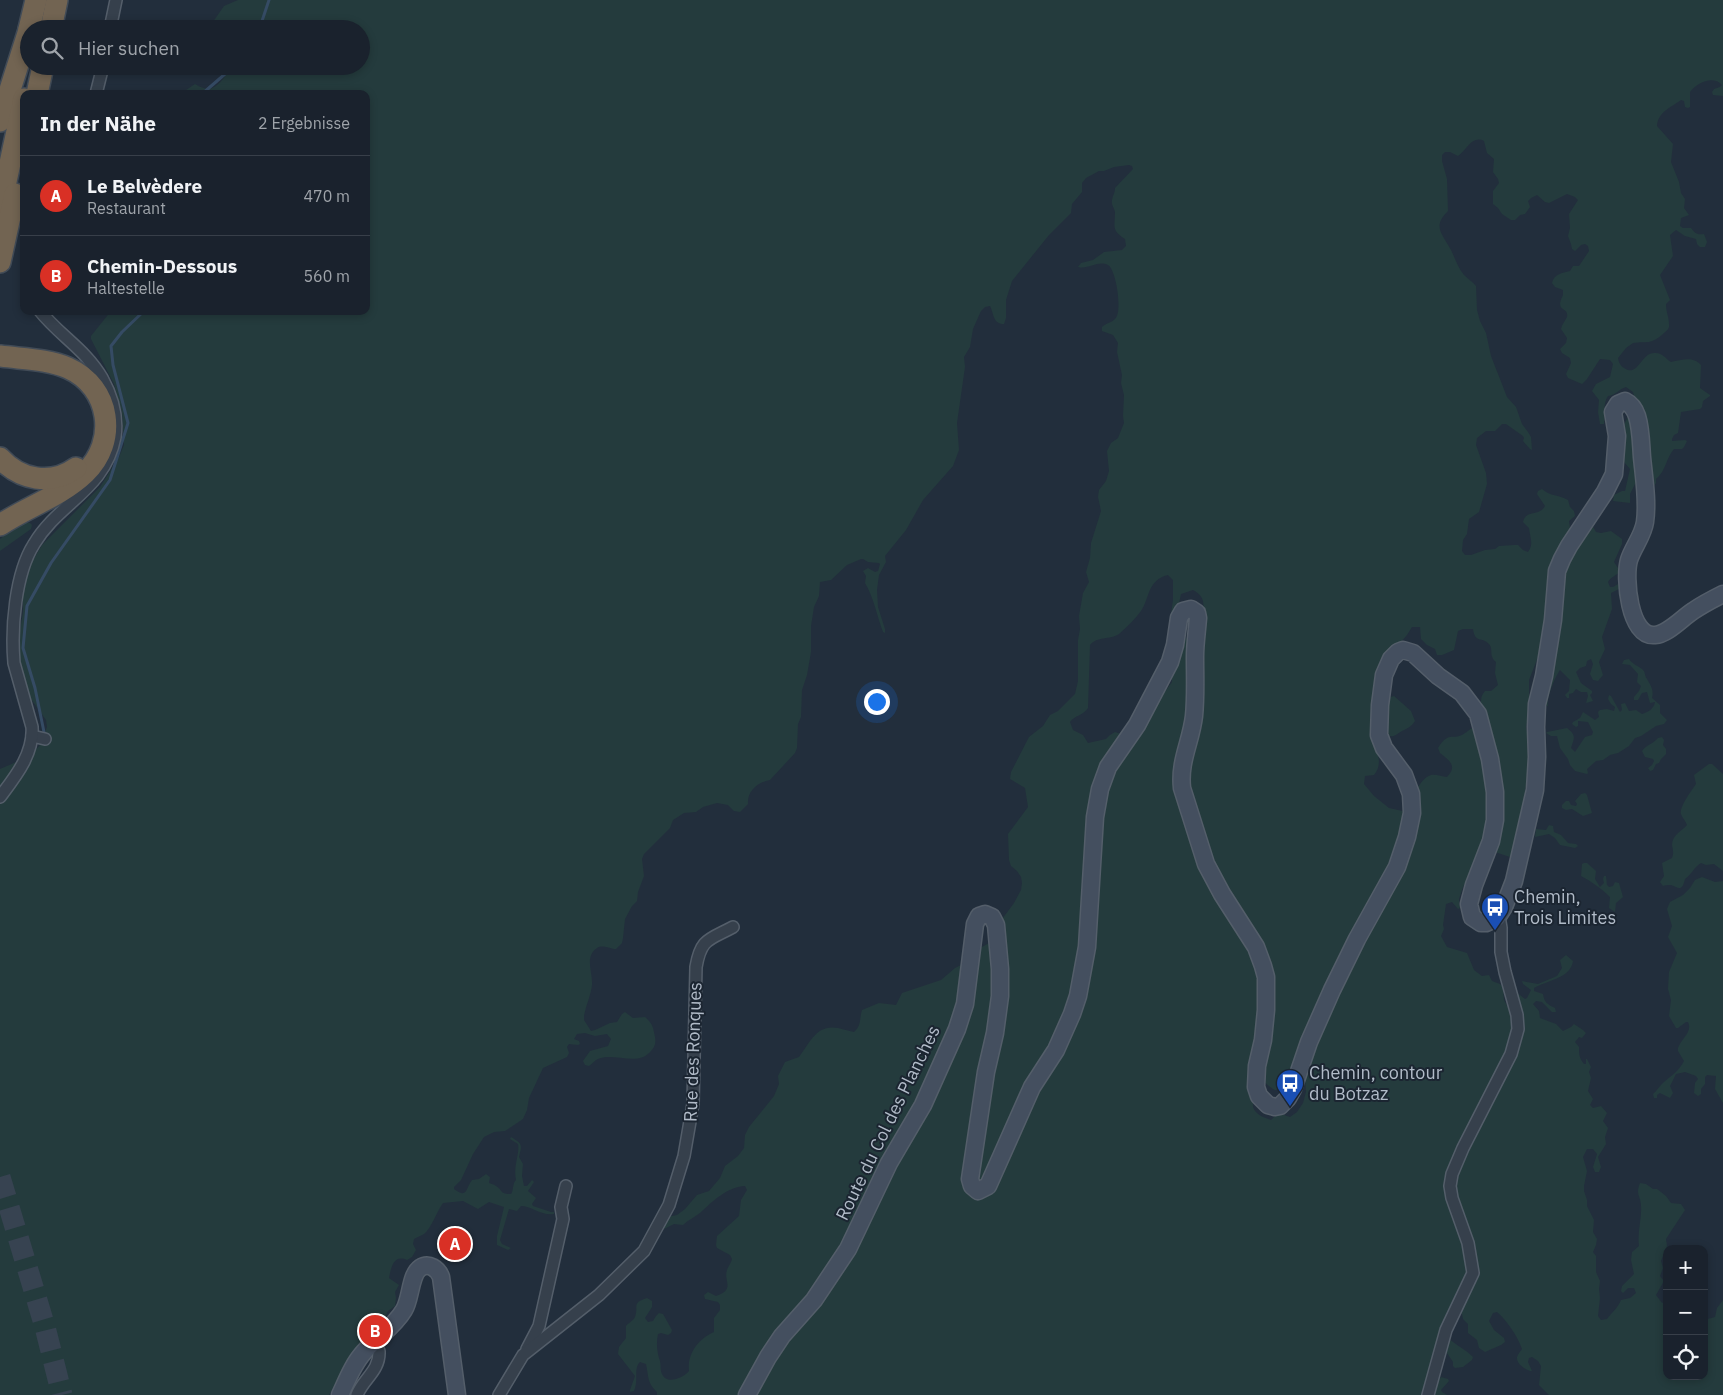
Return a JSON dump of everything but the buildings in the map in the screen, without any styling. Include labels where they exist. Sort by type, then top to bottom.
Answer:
[{"type":"highway","points":[[31,20],[36,0]]},
{"type":"highway","points":[[40,20],[43,0]]},
{"type":"highway","points":[[53,20],[57,0]]},
{"type":"highway","points":[[0,121],[20,58]]},
{"type":"highway","points":[[26,90],[28,75]]},
{"type":"highway","points":[[38,90],[41,75]]},
{"type":"highway","points":[[0,262],[20,137]]},
{"type":"highway","points":[[0,209],[17,165]]},
{"type":"highway","points":[[0,458],[9,467],[26,476],[38,479],[55,478],[69,472],[81,463],[91,449],[95,439],[96,420],[94,410],[79,387],[57,375],[8,362]]},
{"type":"highway","points":[[0,525],[68,486],[85,473],[93,465],[101,451],[106,429],[104,413],[98,397],[89,384],[76,372],[59,364],[8,362]]},
{"type":"street","points":[[112,20],[116,0]]},
{"type":"street","points":[[97,90],[101,75]]},
{"type":"street","points":[[0,797],[23,763],[29,750],[32,736],[32,727],[14,663],[13,653],[21,576],[28,554],[45,527],[89,486],[106,466],[113,447],[116,426],[112,402],[102,378],[83,352],[44,315]]},
{"type":"street","points":[[1428,1395],[1449,1321],[1473,1274],[1468,1243],[1452,1198],[1450,1186],[1452,1174],[1510,1054],[1518,1029],[1517,1015],[1504,972],[1501,952],[1501,928],[1497,918],[1504,907],[1514,880],[1532,804],[1537,757],[1537,704],[1544,676],[1553,620],[1557,572],[1565,552],[1614,474],[1617,436],[1613,412],[1618,404],[1629,403],[1637,415],[1644,475],[1645,523],[1640,539],[1629,561],[1628,576],[1630,600],[1635,622],[1645,633],[1657,635],[1669,629],[1699,607],[1723,594]]},
{"type":"street","name":"Route du Col des Planches","points":[[747,1395],[782,1336],[814,1300],[848,1249],[884,1171],[923,1105],[959,1021],[966,994],[974,924],[979,916],[985,914],[992,917],[996,925],[1000,969],[1000,996],[995,1033],[986,1072],[970,1179],[972,1186],[978,1192],[988,1186],[1032,1087],[1056,1050],[1072,1014],[1078,996],[1087,947],[1096,817],[1100,789],[1108,767],[1137,725],[1170,662],[1179,618],[1183,611],[1191,608],[1197,613],[1198,618],[1195,652],[1194,715],[1182,761],[1182,788],[1206,864],[1225,899],[1256,947],[1264,966],[1266,1010],[1263,1040],[1256,1076],[1256,1087],[1263,1101],[1275,1108],[1284,1103],[1290,1095],[1315,1028],[1332,990],[1357,939],[1389,883],[1405,845],[1412,813],[1410,794],[1404,774],[1381,742],[1379,724],[1384,675],[1391,659],[1402,650],[1412,653],[1438,676],[1462,693],[1473,705],[1480,720],[1496,792],[1495,820],[1491,842],[1474,885],[1469,904],[1472,917],[1481,923],[1497,918]]},
{"type":"street","points":[[32,736],[45,739]]},
{"type":"street","name":"Rue des Ronques","points":[[498,1395],[523,1355],[599,1295],[644,1251],[669,1205],[684,1156],[694,1104],[696,967],[698,955],[703,944],[733,927]]},
{"type":"street","points":[[523,1355],[539,1326],[563,1219],[561,1207],[566,1186]]},
{"type":"street","points":[[340,1395],[357,1360],[395,1321],[404,1309],[413,1279],[418,1270],[424,1266],[433,1267],[440,1274],[457,1395]]},
{"type":"street","points":[[357,1395],[360,1386],[370,1377],[377,1364],[379,1351],[372,1343]]},
{"type":"green space","points":[[238,0],[1723,0],[1723,96],[1713,95],[1712,92],[1722,85],[1710,80],[1705,81],[1690,92],[1690,107],[1685,107],[1684,101],[1681,100],[1662,114],[1657,126],[1673,144],[1671,162],[1681,193],[1685,199],[1684,208],[1689,215],[1681,218],[1680,226],[1691,228],[1697,234],[1704,234],[1707,242],[1705,247],[1700,247],[1696,239],[1685,236],[1676,230],[1670,235],[1673,256],[1660,275],[1670,300],[1666,304],[1669,327],[1655,340],[1633,343],[1618,358],[1619,363],[1629,370],[1636,368],[1646,357],[1654,353],[1661,354],[1671,362],[1687,359],[1694,360],[1701,365],[1700,388],[1710,395],[1703,401],[1700,409],[1681,412],[1678,433],[1674,435],[1672,441],[1687,441],[1682,449],[1674,449],[1671,453],[1654,486],[1651,486],[1637,456],[1633,457],[1637,480],[1630,494],[1630,503],[1613,501],[1614,495],[1625,491],[1630,469],[1622,456],[1622,428],[1628,417],[1631,417],[1649,446],[1645,415],[1635,400],[1633,392],[1626,387],[1608,396],[1605,402],[1604,424],[1600,424],[1599,400],[1592,391],[1596,384],[1610,377],[1613,364],[1610,360],[1600,359],[1582,384],[1568,378],[1566,374],[1571,363],[1570,358],[1562,353],[1560,349],[1566,343],[1567,338],[1561,329],[1567,314],[1560,304],[1563,290],[1555,287],[1552,283],[1556,276],[1570,271],[1573,266],[1579,266],[1589,251],[1588,246],[1585,244],[1575,251],[1572,249],[1568,236],[1570,228],[1569,214],[1578,200],[1567,194],[1549,203],[1537,195],[1528,201],[1530,207],[1525,214],[1520,215],[1515,220],[1511,220],[1493,204],[1493,191],[1499,183],[1493,172],[1494,159],[1487,153],[1484,141],[1476,140],[1458,156],[1450,152],[1445,152],[1442,155],[1447,179],[1448,211],[1440,221],[1440,230],[1460,269],[1476,286],[1477,310],[1486,333],[1491,356],[1507,397],[1516,407],[1522,424],[1531,437],[1532,450],[1523,441],[1523,436],[1506,424],[1502,424],[1495,431],[1486,431],[1477,438],[1476,445],[1486,473],[1487,484],[1479,512],[1469,519],[1462,551],[1465,555],[1471,555],[1495,549],[1499,546],[1518,545],[1528,552],[1531,546],[1531,538],[1529,528],[1523,522],[1527,516],[1545,506],[1537,494],[1542,489],[1568,500],[1575,516],[1569,521],[1570,528],[1588,522],[1591,523],[1596,532],[1611,531],[1622,539],[1622,544],[1614,562],[1620,571],[1608,582],[1610,587],[1618,584],[1621,585],[1619,589],[1611,593],[1612,609],[1602,637],[1605,649],[1599,662],[1603,675],[1598,681],[1593,680],[1590,674],[1593,664],[1591,659],[1587,661],[1586,666],[1576,672],[1581,683],[1592,691],[1590,695],[1593,701],[1586,703],[1587,692],[1581,692],[1576,689],[1567,698],[1565,695],[1569,691],[1570,680],[1560,670],[1551,688],[1548,706],[1544,705],[1553,674],[1540,652],[1529,680],[1529,713],[1526,727],[1530,747],[1528,778],[1521,823],[1515,835],[1516,845],[1513,855],[1510,857],[1495,852],[1475,862],[1459,899],[1460,908],[1458,909],[1452,902],[1446,904],[1444,929],[1441,936],[1447,947],[1467,953],[1474,970],[1482,976],[1489,975],[1492,981],[1503,987],[1504,1000],[1510,1011],[1516,992],[1525,999],[1531,990],[1522,981],[1538,984],[1557,976],[1562,968],[1560,960],[1566,955],[1573,961],[1571,967],[1563,975],[1534,988],[1534,991],[1543,994],[1545,1001],[1555,1008],[1556,1012],[1552,1012],[1542,1002],[1536,1001],[1533,1004],[1539,1011],[1540,1018],[1556,1024],[1563,1031],[1574,1024],[1586,1033],[1575,1042],[1579,1047],[1582,1062],[1586,1064],[1587,1059],[1591,1067],[1588,1091],[1593,1099],[1590,1105],[1593,1108],[1601,1106],[1607,1113],[1603,1121],[1608,1128],[1605,1137],[1606,1144],[1598,1157],[1601,1167],[1599,1172],[1595,1172],[1593,1167],[1597,1154],[1593,1149],[1587,1149],[1583,1157],[1587,1171],[1584,1191],[1587,1206],[1594,1220],[1593,1232],[1597,1239],[1593,1252],[1596,1256],[1596,1272],[1600,1281],[1598,1316],[1601,1320],[1607,1319],[1617,1308],[1621,1300],[1630,1298],[1636,1293],[1634,1288],[1628,1288],[1623,1293],[1621,1291],[1622,1286],[1634,1274],[1631,1260],[1632,1252],[1639,1246],[1641,1211],[1638,1190],[1640,1183],[1646,1184],[1653,1189],[1657,1189],[1671,1203],[1681,1204],[1685,1210],[1666,1239],[1667,1245],[1663,1245],[1661,1261],[1663,1268],[1660,1276],[1663,1283],[1656,1295],[1663,1303],[1663,1380],[1708,1380],[1708,1319],[1715,1317],[1717,1308],[1723,1300],[1723,1395],[1549,1395],[1539,1385],[1541,1366],[1538,1361],[1532,1357],[1529,1358],[1528,1362],[1532,1371],[1520,1365],[1517,1357],[1522,1349],[1520,1344],[1497,1312],[1493,1313],[1489,1321],[1494,1330],[1504,1338],[1505,1342],[1485,1352],[1479,1348],[1477,1340],[1468,1333],[1468,1324],[1463,1319],[1462,1314],[1451,1307],[1447,1312],[1442,1332],[1473,1357],[1463,1367],[1455,1368],[1445,1350],[1437,1382],[1441,1377],[1448,1379],[1449,1381],[1441,1390],[1447,1395],[657,1395],[650,1382],[646,1364],[640,1362],[637,1368],[634,1391],[630,1392],[635,1376],[618,1354],[619,1347],[626,1338],[626,1326],[635,1317],[637,1303],[647,1298],[652,1301],[652,1307],[645,1318],[648,1322],[653,1321],[659,1313],[663,1314],[672,1330],[668,1335],[658,1334],[657,1341],[661,1372],[667,1379],[679,1378],[689,1371],[690,1359],[695,1348],[703,1339],[714,1332],[714,1318],[720,1310],[720,1305],[718,1302],[705,1299],[704,1295],[708,1292],[716,1296],[726,1291],[728,1284],[726,1274],[732,1259],[730,1255],[717,1248],[717,1236],[739,1216],[741,1200],[747,1190],[745,1186],[732,1189],[721,1195],[683,1225],[674,1224],[661,1229],[667,1217],[677,1215],[697,1195],[709,1191],[720,1178],[725,1166],[738,1156],[744,1148],[745,1135],[749,1127],[774,1096],[779,1084],[778,1076],[785,1062],[799,1057],[814,1036],[824,1029],[838,1028],[854,1032],[859,1024],[862,1010],[879,1003],[896,1005],[902,993],[941,980],[955,968],[961,965],[964,967],[980,948],[991,942],[997,926],[1021,890],[1021,877],[1011,866],[1009,860],[1008,834],[1028,807],[1025,788],[1010,779],[1011,772],[1029,737],[1043,726],[1050,715],[1058,711],[1075,694],[1078,681],[1079,616],[1083,593],[1089,582],[1086,572],[1090,558],[1091,543],[1101,511],[1098,497],[1099,490],[1106,481],[1109,471],[1107,451],[1111,443],[1118,438],[1124,423],[1124,395],[1117,352],[1118,343],[1113,335],[1102,331],[1102,327],[1115,319],[1117,315],[1118,300],[1114,274],[1108,265],[1104,264],[1078,267],[1081,263],[1093,260],[1104,252],[1122,250],[1126,246],[1125,239],[1115,228],[1115,212],[1112,202],[1115,188],[1133,169],[1129,165],[1099,171],[1086,178],[1082,183],[1082,192],[1072,204],[1071,213],[1049,235],[1012,281],[1006,300],[1004,324],[1000,324],[994,318],[990,306],[985,307],[981,311],[973,329],[970,347],[964,357],[965,367],[957,423],[959,450],[953,466],[923,500],[906,530],[885,556],[886,562],[879,575],[877,590],[878,607],[885,633],[865,583],[866,576],[863,571],[868,568],[875,572],[878,571],[879,563],[861,559],[847,565],[831,580],[820,582],[819,596],[814,607],[811,626],[811,652],[802,690],[801,717],[798,724],[795,753],[770,780],[761,783],[751,791],[748,804],[740,812],[734,811],[728,805],[717,803],[703,807],[696,812],[684,813],[673,820],[670,828],[644,854],[642,859],[644,876],[637,901],[625,919],[622,943],[616,949],[599,947],[591,956],[592,985],[584,1020],[591,1031],[617,1022],[625,1012],[633,1018],[645,1017],[653,1028],[655,1045],[646,1056],[633,1059],[604,1057],[589,1066],[585,1065],[583,1061],[590,1051],[608,1046],[611,1039],[607,1034],[595,1036],[585,1033],[577,1034],[574,1039],[579,1041],[580,1044],[569,1044],[567,1047],[569,1053],[567,1057],[543,1068],[529,1098],[523,1119],[505,1131],[494,1132],[484,1137],[473,1154],[461,1180],[454,1187],[459,1192],[464,1193],[472,1180],[479,1179],[486,1174],[490,1177],[489,1183],[498,1187],[503,1193],[511,1194],[516,1180],[515,1170],[518,1144],[510,1139],[511,1137],[521,1145],[519,1157],[523,1164],[522,1176],[524,1186],[527,1186],[532,1180],[534,1182],[528,1191],[536,1198],[532,1204],[533,1206],[554,1212],[554,1214],[545,1214],[521,1206],[517,1211],[509,1209],[500,1240],[502,1244],[511,1248],[508,1250],[497,1245],[497,1236],[504,1207],[489,1202],[478,1209],[463,1201],[443,1203],[427,1232],[414,1239],[413,1244],[416,1250],[412,1257],[407,1260],[396,1260],[394,1263],[389,1278],[399,1285],[395,1292],[395,1306],[388,1311],[384,1318],[367,1323],[364,1331],[365,1339],[329,1395],[0,1395],[0,769],[30,756],[41,744],[47,727],[46,720],[31,699],[23,683],[17,648],[23,612],[23,588],[28,569],[42,545],[100,487],[119,457],[124,445],[122,413],[114,384],[91,339],[91,336],[108,315],[370,315],[370,90],[186,90],[195,84],[210,89],[220,82],[225,75],[370,75],[370,20],[214,20],[224,6]],"holes":[[[1168,575],[1173,580],[1170,621],[1178,608],[1181,594],[1193,590],[1203,600],[1202,613],[1188,639],[1185,638],[1183,651],[1174,661],[1178,664],[1172,673],[1172,682],[1144,720],[1144,732],[1132,737],[1118,739],[1121,734],[1115,732],[1106,739],[1088,743],[1083,735],[1073,730],[1070,722],[1088,708],[1090,645],[1096,640],[1119,634],[1134,620],[1144,606],[1153,585],[1161,577]],[[1412,627],[1420,627],[1421,639],[1435,649],[1437,655],[1454,650],[1458,631],[1473,629],[1475,637],[1490,646],[1492,657],[1496,662],[1495,673],[1498,685],[1491,691],[1485,691],[1483,694],[1481,701],[1483,712],[1475,727],[1461,735],[1449,737],[1442,742],[1438,748],[1440,753],[1451,764],[1452,770],[1447,777],[1433,775],[1426,777],[1416,791],[1407,812],[1389,808],[1374,796],[1364,784],[1365,776],[1374,775],[1378,769],[1377,749],[1385,732],[1390,736],[1394,736],[1412,725],[1415,721],[1411,711],[1394,696],[1373,699],[1378,669]],[[1291,1075],[1305,1077],[1306,1092],[1303,1103],[1297,1112],[1290,1117],[1278,1113],[1271,1120],[1262,1117],[1254,1109],[1254,1099],[1264,1082],[1278,1090]]]},
{"type":"green space","points":[[20,523],[30,523],[32,525],[31,529],[0,551],[0,539]]},
{"type":"green space","points":[[1629,659],[1644,671],[1652,688],[1652,698],[1660,705],[1660,713],[1667,720],[1664,724],[1656,726],[1635,738],[1629,746],[1618,753],[1596,761],[1587,769],[1587,774],[1575,771],[1560,748],[1557,736],[1551,736],[1546,733],[1567,728],[1573,735],[1574,739],[1571,748],[1575,752],[1585,737],[1592,735],[1593,732],[1588,722],[1578,721],[1578,726],[1576,727],[1572,724],[1573,722],[1580,718],[1583,712],[1595,720],[1599,717],[1598,712],[1600,710],[1614,711],[1615,707],[1608,699],[1609,695],[1620,712],[1622,710],[1621,704],[1625,703],[1629,711],[1636,710],[1642,714],[1650,710],[1655,702],[1650,703],[1647,692],[1642,693],[1638,700],[1634,700],[1641,686],[1637,682],[1638,674],[1630,665],[1622,664],[1624,660]]},
{"type":"green space","points":[[1662,737],[1666,754],[1650,771],[1648,768],[1654,761],[1645,757],[1642,751],[1645,747]]},
{"type":"green space","points":[[1709,764],[1712,764],[1723,774],[1723,871],[1714,864],[1706,865],[1701,863],[1685,879],[1680,888],[1671,885],[1663,886],[1660,882],[1664,876],[1662,863],[1672,858],[1672,842],[1687,825],[1681,811],[1696,784],[1694,775]]},
{"type":"green space","points":[[1585,793],[1592,813],[1583,816],[1572,809],[1566,810],[1562,808],[1566,801],[1576,806],[1575,801],[1581,794]]},
{"type":"green space","points":[[1549,825],[1553,826],[1554,832],[1561,835],[1568,843],[1578,846],[1575,848],[1560,845],[1549,834],[1535,837],[1536,829],[1546,830]]},
{"type":"green space","points":[[1587,863],[1596,871],[1595,879],[1600,887],[1604,883],[1604,876],[1606,876],[1609,887],[1613,886],[1615,882],[1619,883],[1623,897],[1616,903],[1615,912],[1609,908],[1610,897],[1596,885],[1581,876],[1582,864]]},
{"type":"green space","points":[[1702,877],[1715,882],[1723,881],[1723,1103],[1715,1089],[1716,1076],[1707,1075],[1705,1077],[1705,1084],[1701,1089],[1701,1094],[1698,1096],[1694,1093],[1695,1083],[1698,1079],[1696,1076],[1685,1072],[1676,1074],[1670,1086],[1673,1093],[1670,1098],[1660,1093],[1657,1095],[1657,1098],[1654,1098],[1653,1094],[1678,1070],[1684,1061],[1678,1048],[1689,1029],[1688,1022],[1676,1028],[1669,1016],[1671,1000],[1668,989],[1669,972],[1677,953],[1668,937],[1672,926],[1667,909],[1670,902],[1683,895],[1695,880]]},
{"type":"waterway","points":[[262,20],[269,0]]},
{"type":"waterway","points":[[207,90],[224,75]]},
{"type":"waterway","points":[[45,737],[35,688],[23,648],[27,606],[51,563],[110,480],[128,423],[113,365],[111,346],[140,315]]},
{"type":"tunnel","points":[[0,1177],[45,1327],[62,1395]]},
{"type":"place","name":"Chemin, Trois Limites","points":[[1495,931]]},
{"type":"place","name":"Chemin, contour du Botzaz","points":[[1290,1107]]},
{"type":"place","name":"Le Belvèdere","points":[[455,1244]]},
{"type":"place","name":"Chemin-Dessous","points":[[375,1331]]}]
